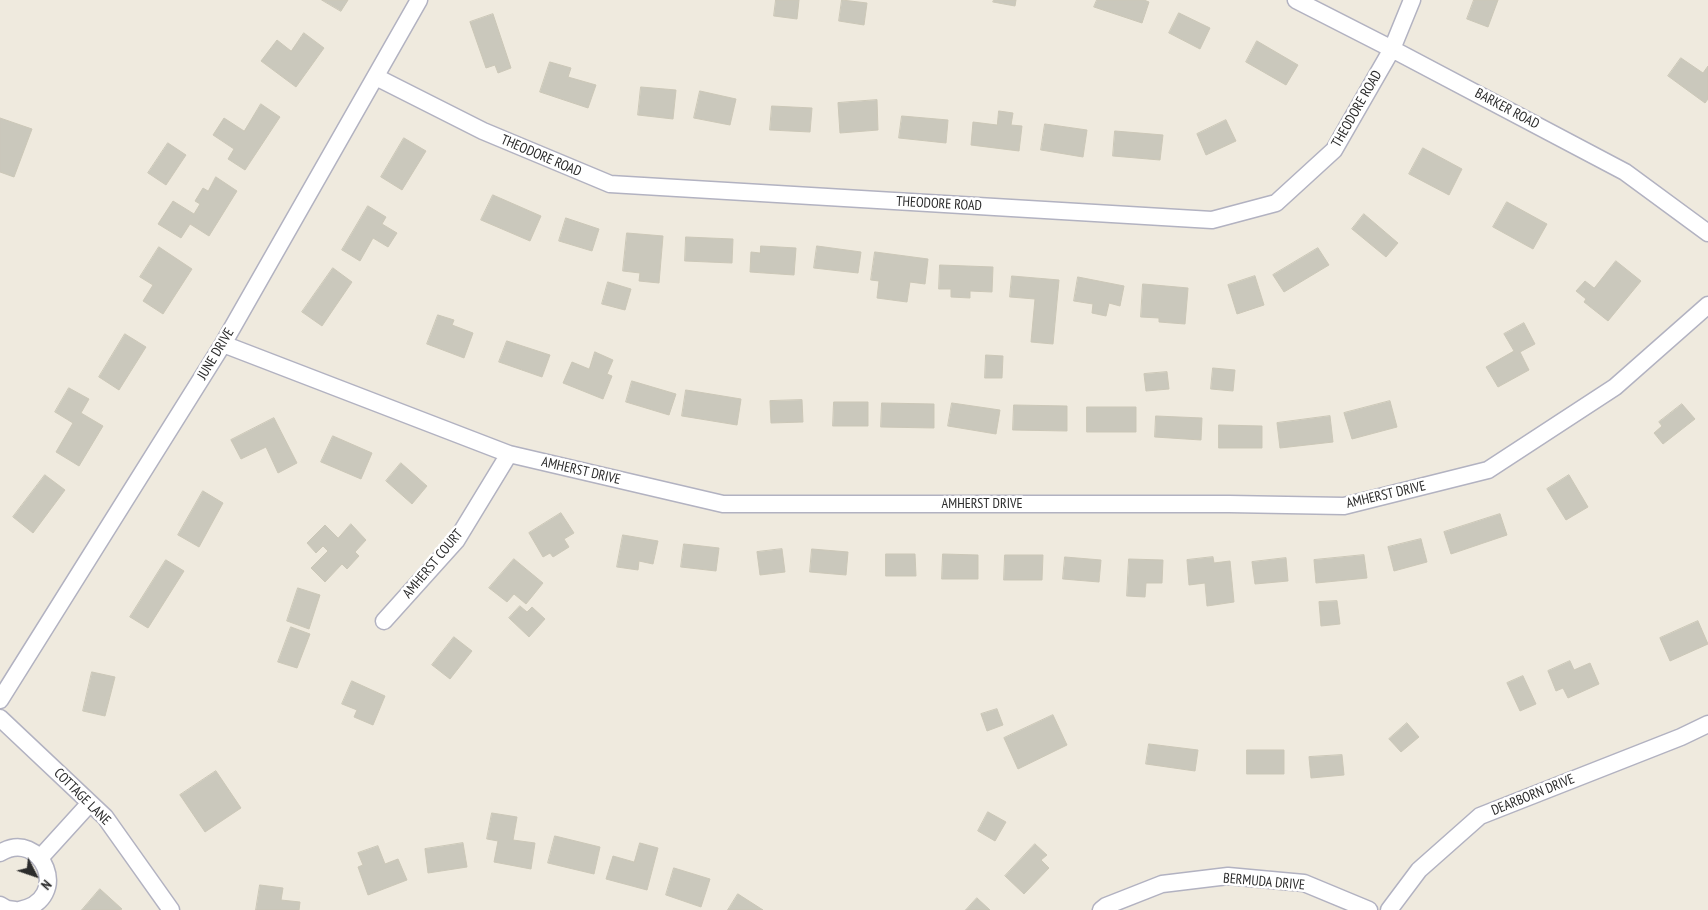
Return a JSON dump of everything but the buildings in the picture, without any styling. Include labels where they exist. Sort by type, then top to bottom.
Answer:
[{"type":"street","name":"JUNE DRIVE","points":[[0,700],[223,344],[419,0]]},
{"type":"street","name":"BARKER ROAD","points":[[1296,0],[1625,172],[1708,233]]},
{"type":"street","name":"THEODORE ROAD","points":[[376,77],[483,131],[610,184],[1212,220],[1276,203],[1334,150],[1392,49],[1412,0]]},
{"type":"street","name":"AMHERST DRIVE","points":[[223,344],[509,454],[723,504],[1229,504],[1344,506],[1488,470],[1615,387],[1708,305]]},
{"type":"street","name":"AMHERST COURT","points":[[384,621],[456,541],[509,454]]},
{"type":"street","name":"COTTAGE LANE","points":[[0,718],[105,817],[171,910]]},
{"type":"street","name":"DEARBORN DRIVE","points":[[1389,910],[1419,870],[1480,816],[1681,737],[1708,724]]},
{"type":"street","points":[[40,858],[90,803]]},
{"type":"street","points":[[0,853],[12,848],[32,851],[46,866],[48,876],[43,896],[36,904],[17,910],[7,909],[0,905]]},
{"type":"street","name":"BERMUDA DRIVE","points":[[1101,910],[1106,906],[1162,884],[1228,876],[1304,884],[1369,910]]}]
